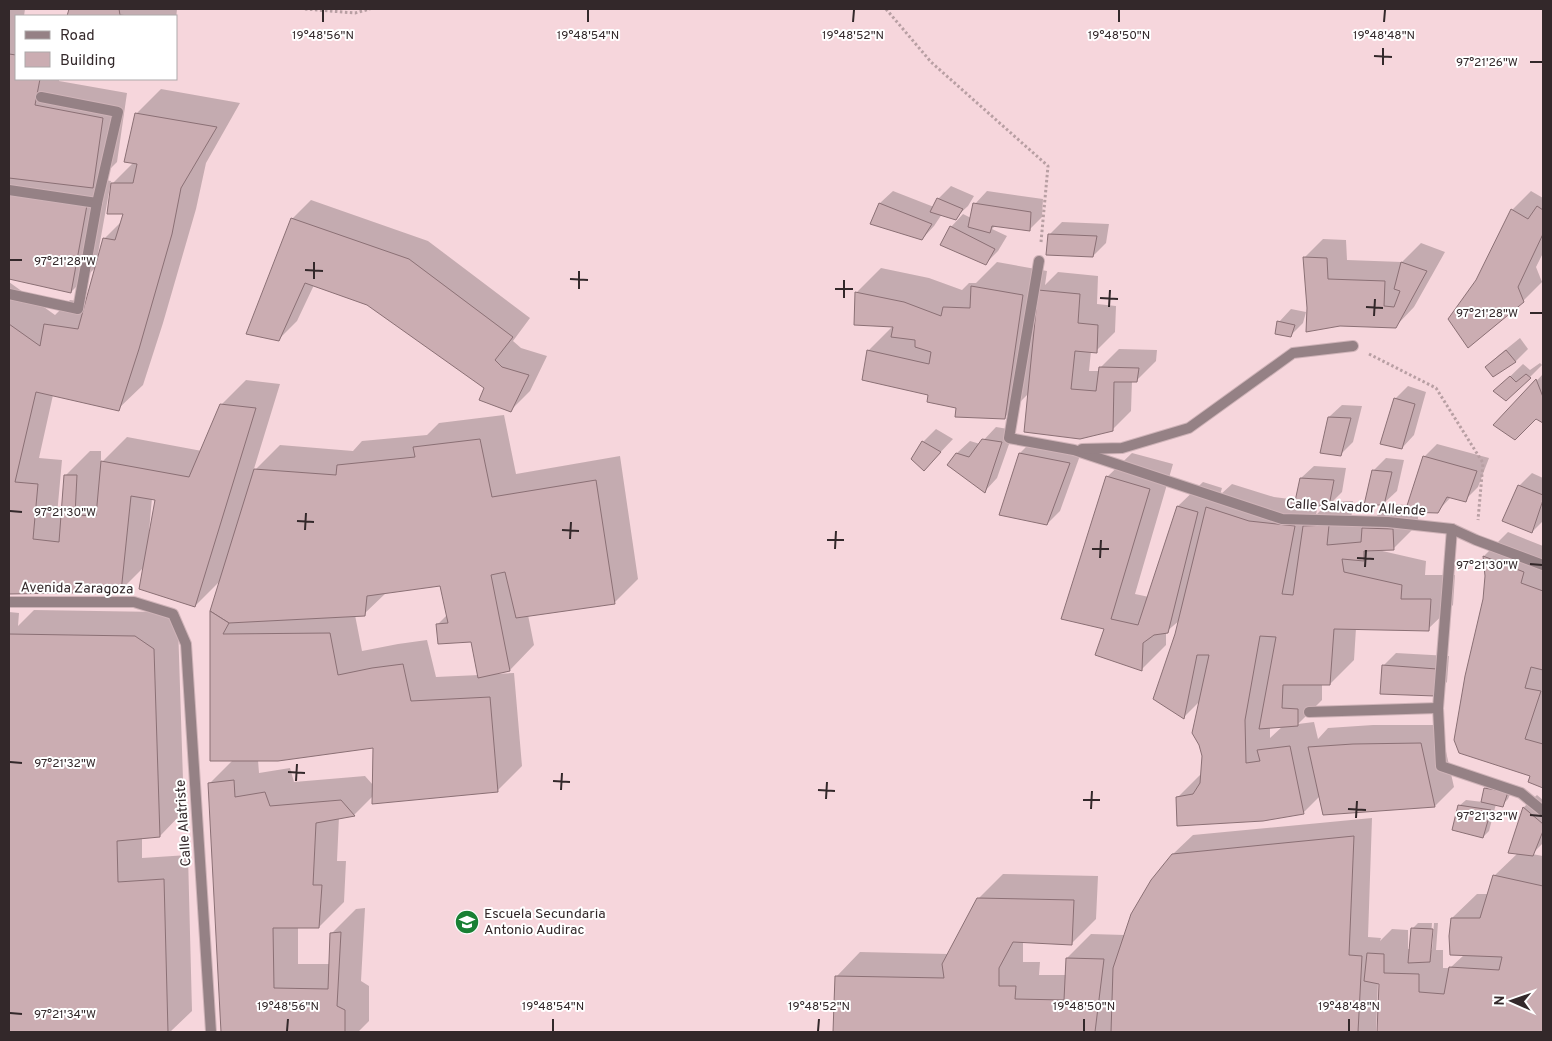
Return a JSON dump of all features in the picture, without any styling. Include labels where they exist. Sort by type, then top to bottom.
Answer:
[{"type":"street","points":[[9,294],[78,308],[97,203],[118,112],[41,97]]},
{"type":"street","points":[[9,190],[97,203]]},
{"type":"street","name":"Calle Salvador Allende","points":[[1039,261],[1009,438],[1074,450],[1282,519],[1388,522],[1452,529],[1543,565]]},
{"type":"street","points":[[1074,450],[1122,448],[1189,428],[1293,353],[1352,346]]},
{"type":"street","points":[[1452,529],[1438,708],[1441,766],[1521,793],[1543,811]]},
{"type":"street","name":"Avenida Zaragoza","points":[[9,602],[134,602],[173,614]]},
{"type":"street","name":"Calle Alatriste","points":[[173,614],[186,644],[211,1032]]},
{"type":"street","points":[[1309,712],[1438,708]]},
{"type":"path","points":[[305,9],[355,13],[370,9]]},
{"type":"path","points":[[886,9],[931,62],[1048,166],[1039,261]]},
{"type":"path","points":[[1352,346],[1436,388],[1483,463],[1476,540]]},
{"type":"building","points":[[69,9],[119,9],[120,15],[67,15]]},
{"type":"building","points":[[9,54],[15,55],[15,80],[40,80],[35,105],[103,118],[93,188],[9,178]]},
{"type":"building","points":[[135,113],[217,127],[181,188],[172,234],[119,411],[36,392],[15,482],[38,484],[33,539],[59,542],[64,475],[77,475],[75,515],[96,516],[101,461],[189,477],[220,404],[256,408],[195,607],[139,589],[155,500],[131,496],[121,592],[9,594],[9,324],[40,346],[44,324],[78,329],[103,238],[115,240],[123,214],[107,214],[111,183],[133,183],[137,164],[124,162]]},
{"type":"building","points":[[9,194],[87,205],[71,293],[9,279]]},
{"type":"building","points":[[937,198],[963,209],[956,220],[930,212]]},
{"type":"building","points":[[879,203],[932,224],[922,240],[870,224]]},
{"type":"building","points":[[973,203],[1031,212],[1030,231],[992,226],[990,233],[968,227]]},
{"type":"building","points":[[1537,206],[1543,210],[1543,234],[1518,287],[1524,302],[1468,348],[1448,319],[1476,280],[1511,209],[1528,219]]},
{"type":"building","points":[[291,218],[409,259],[513,337],[495,360],[502,367],[529,375],[511,412],[479,400],[484,388],[367,305],[305,283],[279,341],[246,334]]},
{"type":"building","points":[[950,226],[995,249],[986,265],[940,245]]},
{"type":"building","points":[[1048,234],[1097,236],[1093,257],[1046,255]]},
{"type":"building","points":[[1303,257],[1327,258],[1328,279],[1385,281],[1384,306],[1394,307],[1400,291],[1394,289],[1401,262],[1427,271],[1396,328],[1340,326],[1306,332],[1307,308]]},
{"type":"building","points":[[971,286],[1023,295],[1005,419],[955,417],[956,408],[927,402],[928,395],[862,380],[867,350],[929,364],[931,352],[915,347],[915,340],[891,337],[893,327],[854,325],[855,292],[904,302],[941,316],[943,307],[970,308]]},
{"type":"building","points":[[1038,290],[1080,294],[1078,323],[1098,325],[1097,353],[1075,351],[1071,389],[1096,391],[1099,367],[1139,368],[1137,382],[1114,382],[1113,431],[1080,439],[1024,432]]},
{"type":"building","points":[[1277,321],[1295,325],[1291,337],[1275,334]]},
{"type":"building","points":[[1506,350],[1516,362],[1493,377],[1485,367]]},
{"type":"building","points":[[1526,374],[1531,378],[1506,401],[1493,391],[1510,376],[1516,382]]},
{"type":"building","points":[[1536,379],[1543,397],[1543,423],[1536,419],[1515,440],[1493,425]]},
{"type":"building","points":[[1394,398],[1415,404],[1402,449],[1380,444]]},
{"type":"building","points":[[1328,417],[1351,418],[1341,456],[1320,453]]},
{"type":"building","points":[[480,439],[492,497],[596,480],[615,604],[516,618],[505,572],[491,575],[510,671],[478,678],[471,642],[438,644],[436,624],[448,623],[440,586],[367,596],[365,616],[229,623],[210,611],[254,469],[336,475],[337,465],[415,457],[413,447]]},
{"type":"building","points":[[982,439],[1002,442],[985,493],[947,465],[956,453],[969,457]]},
{"type":"building","points":[[922,441],[941,452],[924,471],[911,459]]},
{"type":"building","points":[[1019,453],[1070,463],[1047,525],[999,515]]},
{"type":"building","points":[[1423,456],[1477,471],[1466,502],[1447,497],[1438,513],[1405,512]]},
{"type":"building","points":[[1372,470],[1392,472],[1384,505],[1364,505]]},
{"type":"building","points":[[1106,476],[1150,489],[1111,619],[1138,625],[1177,506],[1198,512],[1168,633],[1154,635],[1143,643],[1142,671],[1095,655],[1104,629],[1061,619]]},
{"type":"building","points":[[1300,478],[1334,480],[1329,506],[1294,506]]},
{"type":"building","points":[[1518,485],[1543,495],[1532,533],[1502,521]]},
{"type":"building","points":[[1206,507],[1249,521],[1295,526],[1282,594],[1293,595],[1303,526],[1329,525],[1327,545],[1361,542],[1362,528],[1393,529],[1394,550],[1364,551],[1364,561],[1342,559],[1344,572],[1402,585],[1401,599],[1431,599],[1429,631],[1334,629],[1330,685],[1283,685],[1282,708],[1298,709],[1298,726],[1259,729],[1276,637],[1260,636],[1245,720],[1246,763],[1260,761],[1257,750],[1290,746],[1304,814],[1263,821],[1177,826],[1176,797],[1193,794],[1200,783],[1202,756],[1199,745],[1192,733],[1209,655],[1197,655],[1184,719],[1153,699],[1175,634]]},
{"type":"building","points":[[1483,556],[1524,572],[1521,583],[1543,591],[1543,670],[1531,667],[1525,688],[1541,691],[1525,739],[1543,744],[1543,788],[1528,782],[1530,776],[1459,753],[1454,740],[1465,676],[1483,599],[1485,576]]},
{"type":"building","points":[[210,611],[229,623],[223,634],[330,633],[338,675],[403,664],[411,701],[490,697],[498,792],[372,804],[373,748],[278,761],[210,761]]},
{"type":"building","points":[[9,634],[135,636],[154,649],[160,837],[117,841],[118,882],[164,879],[168,1032],[9,1032]]},
{"type":"building","points":[[1382,665],[1437,669],[1435,696],[1380,694]]},
{"type":"building","points":[[1421,743],[1435,807],[1323,815],[1308,747]]},
{"type":"building","points":[[234,780],[235,797],[265,792],[270,806],[341,800],[355,816],[316,823],[313,885],[322,885],[319,928],[273,928],[274,988],[328,989],[330,933],[341,932],[337,1006],[345,1010],[345,1032],[221,1032],[208,783]]},
{"type":"building","points":[[1484,788],[1508,792],[1503,807],[1481,802]]},
{"type":"building","points":[[1458,805],[1491,810],[1483,838],[1452,830]]},
{"type":"building","points":[[1523,807],[1543,824],[1543,831],[1533,856],[1508,853]]},
{"type":"building","points":[[1354,836],[1349,955],[1362,956],[1358,1032],[1111,1032],[1113,968],[1131,914],[1151,880],[1172,854]]},
{"type":"building","points":[[1493,875],[1543,886],[1543,1032],[1377,1032],[1379,984],[1364,981],[1367,953],[1384,954],[1384,973],[1419,974],[1419,992],[1444,994],[1449,967],[1499,970],[1502,957],[1450,955],[1449,936],[1451,918],[1480,918]]},
{"type":"building","points":[[977,898],[1074,900],[1072,945],[1013,942],[999,968],[999,986],[1016,986],[1015,999],[1064,1000],[1066,958],[1104,959],[1095,1032],[833,1032],[835,976],[944,978],[942,964]]},
{"type":"building","points":[[1411,928],[1433,929],[1430,962],[1408,963]]},
{"type":"place","name":"Escuela Secundaria Antonio Audirac","points":[[467,922]]}]
